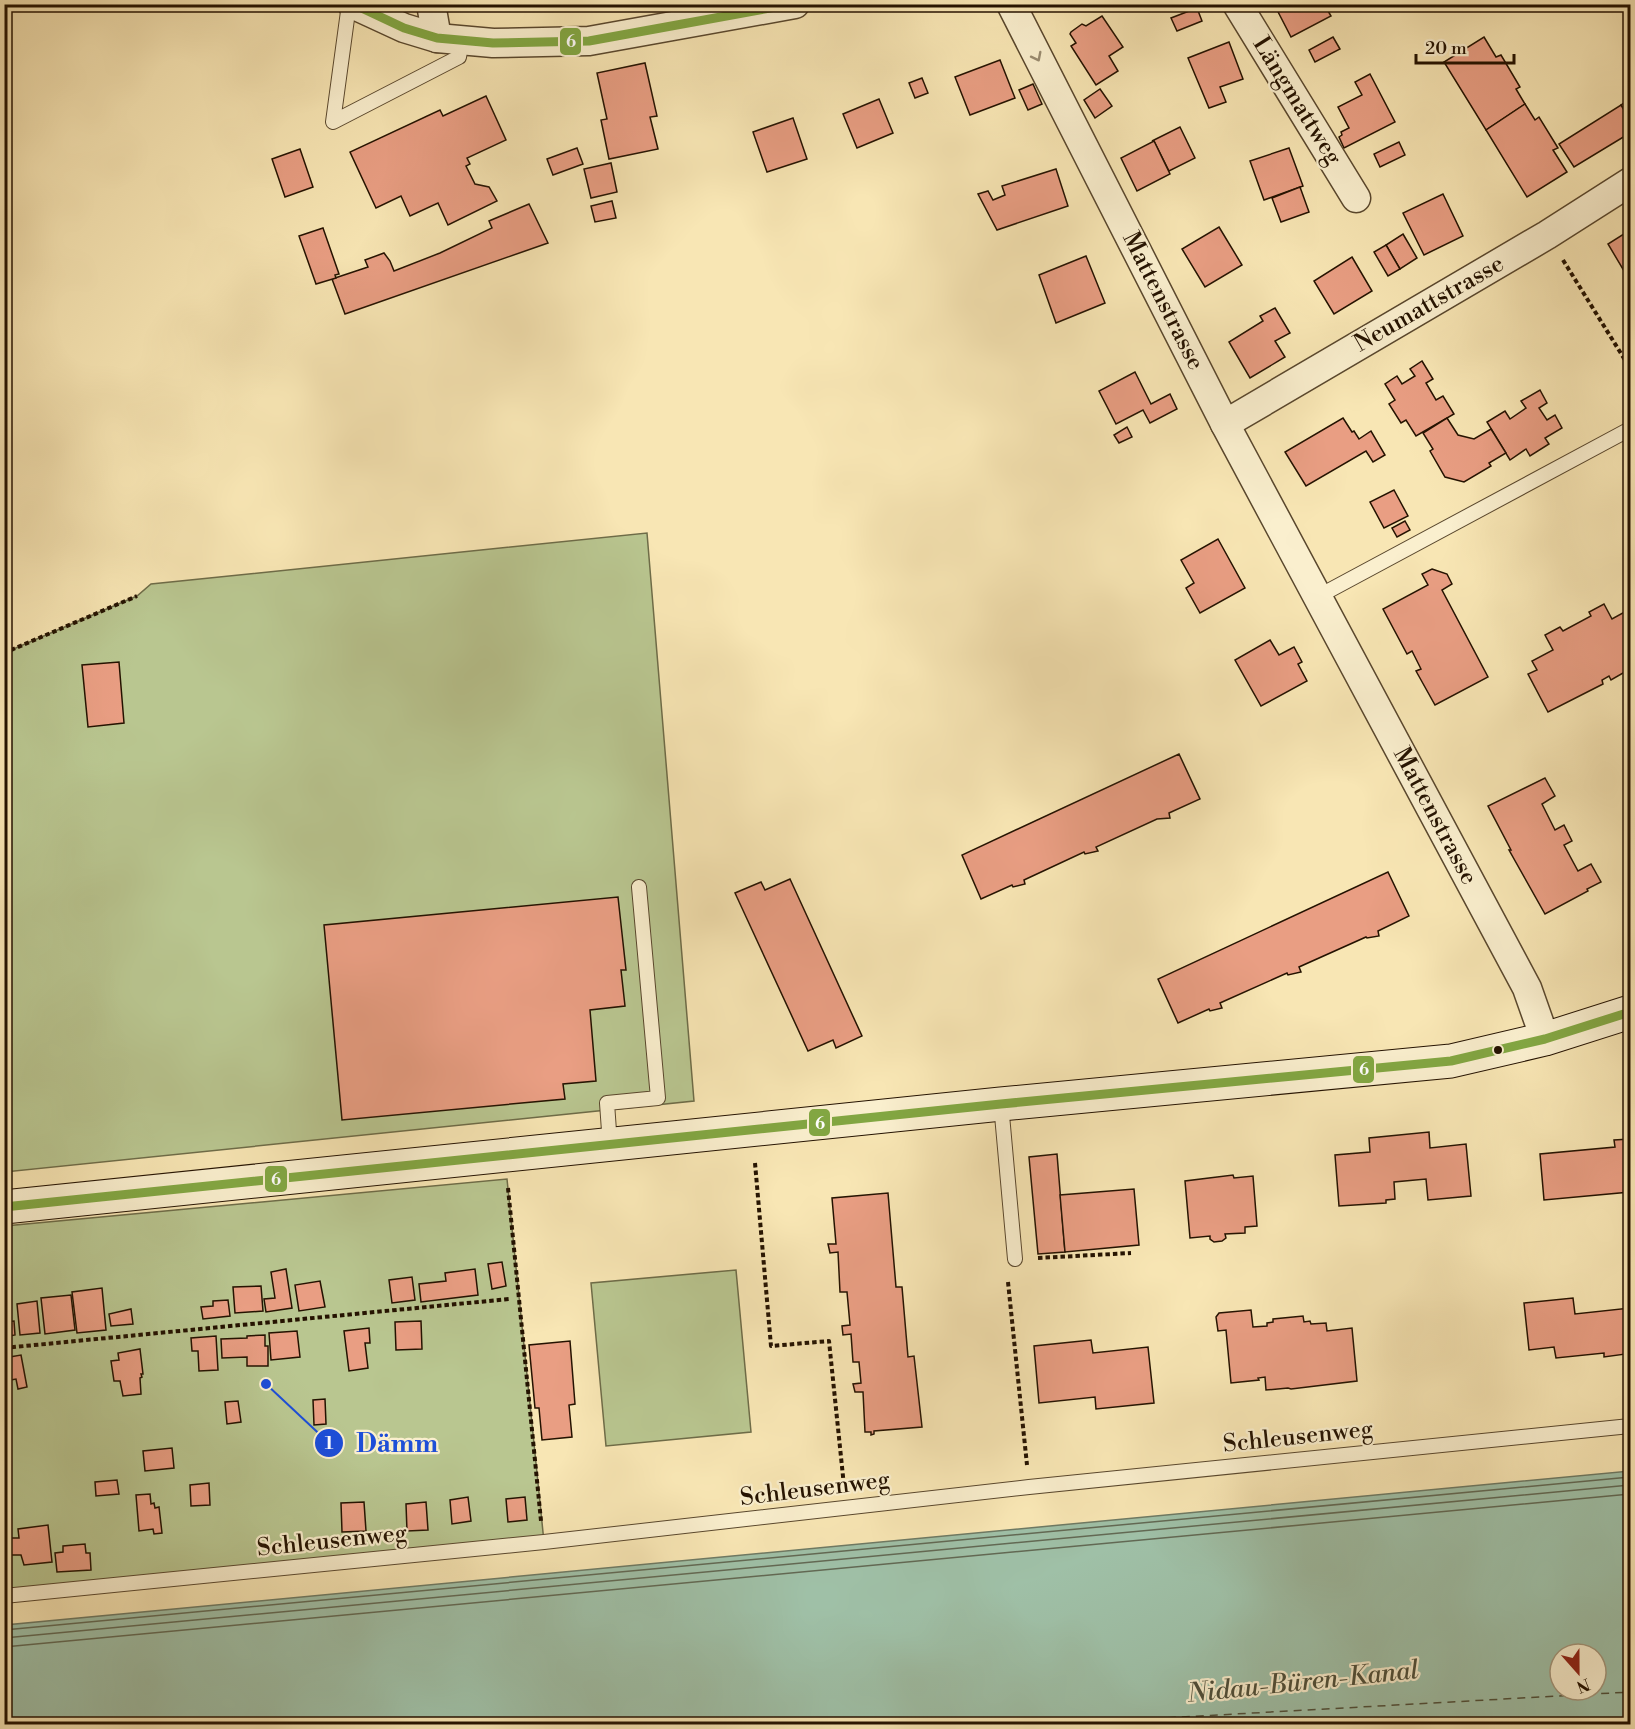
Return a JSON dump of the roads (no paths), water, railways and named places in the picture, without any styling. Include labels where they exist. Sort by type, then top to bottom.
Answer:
[{"type":"main road","points":[[4,1207],[1001,1104],[1451,1061],[1545,1039],[1630,1012]]},
{"type":"street","points":[[350,4],[404,28],[449,39],[493,43],[589,41],[795,4]]},
{"type":"street","points":[[431,4],[449,39]]},
{"type":"street","name":"Mattenstrasse","points":[[1011,4],[1225,423],[1527,988],[1545,1039]]},
{"type":"street","name":"Längmattweg","points":[[1237,4],[1356,198]]},
{"type":"street","name":"Neumattstrasse","points":[[1225,423],[1537,241],[1630,182]]},
{"type":"lane","points":[[350,4],[333,122],[459,57],[449,39]]},
{"type":"lane","points":[[1319,596],[1630,429]]},
{"type":"lane","points":[[610,1145],[607,1103],[658,1098],[639,887]]},
{"type":"lane","points":[[1001,1104],[1015,1259]]},
{"type":"lane","name":"Schleusenweg","points":[[4,1596],[544,1542],[1029,1487],[1630,1426]]},
{"type":"water","name":"Nidau-Büren-Kanal","points":[[1630,1471],[1630,1724],[5,1724],[5,1625]]},
{"type":"place","name":"Dämm","points":[[266,1384]]}]
